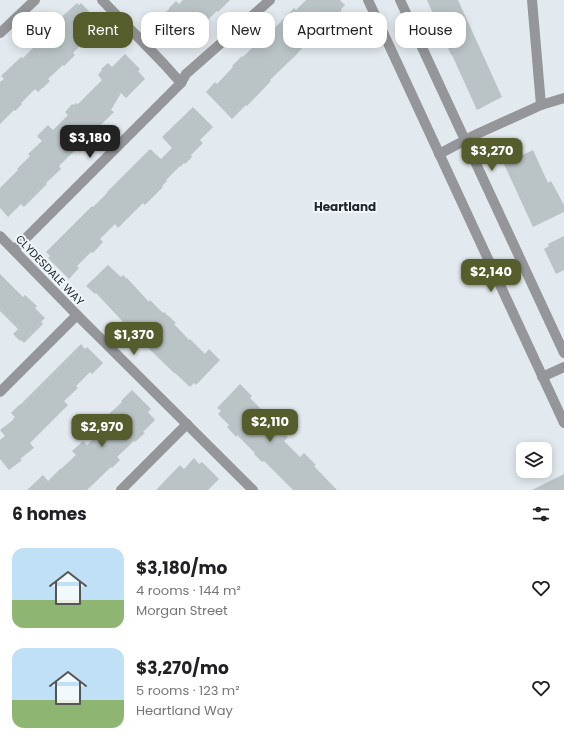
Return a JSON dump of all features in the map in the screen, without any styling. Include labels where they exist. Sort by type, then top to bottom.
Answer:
[{"type":"street","points":[[0,34],[36,0]]},
{"type":"street","points":[[102,0],[164,64],[181,84]]},
{"type":"street","points":[[14,250],[181,84],[186,74],[270,0]]},
{"type":"street","points":[[368,0],[564,423]]},
{"type":"street","points":[[400,0],[564,353]]},
{"type":"street","points":[[532,0],[541,105]]},
{"type":"street","points":[[439,154],[465,140],[541,105],[564,98]]},
{"type":"street","name":"CLYDESDALE WAY","points":[[0,236],[253,490]]},
{"type":"street","points":[[0,392],[77,315]]},
{"type":"street","points":[[542,377],[564,367]]},
{"type":"street","points":[[121,490],[187,424]]},
{"type":"building","points":[[183,0],[230,0],[209,19],[209,12],[166,12],[176,1],[179,4]]},
{"type":"building","points":[[306,0],[340,0],[345,5],[340,12],[290,12],[294,8],[296,10]]},
{"type":"building","points":[[427,0],[458,0],[463,12],[432,12]]},
{"type":"building","points":[[77,3],[79,5],[81,3],[90,12],[73,12],[73,48],[78,48],[73,53],[75,55],[48,79],[50,81],[43,88],[38,92],[35,89],[15,111],[14,110],[0,124],[0,82],[4,79],[1,76],[33,48],[65,48],[65,14]]},
{"type":"building","points":[[466,18],[502,97],[477,110],[448,48],[466,48]]},
{"type":"building","points":[[283,19],[283,48],[302,48],[270,80],[271,81],[247,106],[246,105],[232,119],[206,92],[215,82],[217,84],[233,67],[232,66],[252,48],[275,48],[275,28]]},
{"type":"building","points":[[125,54],[140,69],[138,71],[145,79],[126,98],[121,93],[111,110],[114,112],[59,166],[61,169],[24,207],[21,204],[8,217],[0,208],[0,188],[30,156],[28,154],[42,141],[37,136],[48,125],[53,130],[68,115],[65,112],[72,104],[78,104],[102,80],[98,75],[102,70],[101,69],[108,63],[112,67]]},
{"type":"building","points":[[193,107],[213,127],[200,140],[203,143],[191,155],[192,157],[185,164],[184,163],[180,166],[166,180],[167,181],[162,186],[163,187],[145,205],[143,203],[118,228],[115,224],[100,239],[103,242],[93,253],[91,252],[77,266],[79,268],[69,279],[48,258],[50,256],[46,252],[150,149],[161,159],[172,148],[162,137]]},
{"type":"building","points":[[533,150],[548,183],[551,181],[564,205],[564,212],[533,227],[504,164]]},
{"type":"building","points":[[564,236],[564,270],[556,274],[544,249],[549,246],[548,244]]},
{"type":"building","points":[[108,265],[121,277],[123,275],[127,278],[149,302],[150,300],[163,313],[164,312],[169,316],[176,323],[174,324],[189,340],[190,339],[205,354],[209,349],[220,360],[196,385],[194,383],[190,387],[174,373],[138,338],[96,293],[95,294],[86,286]]},
{"type":"building","points":[[0,274],[23,297],[25,295],[37,306],[35,308],[45,318],[41,322],[43,324],[24,343],[13,334],[18,329],[0,311]]},
{"type":"building","points":[[81,344],[85,349],[87,347],[103,363],[92,374],[90,372],[76,386],[78,388],[64,401],[68,405],[30,443],[34,448],[9,470],[0,459],[0,440],[5,436],[0,430],[15,417],[11,413]]},
{"type":"building","points":[[240,384],[252,396],[250,398],[262,410],[260,413],[275,428],[277,426],[288,437],[284,441],[300,457],[304,453],[337,490],[293,490],[264,461],[262,462],[237,435],[236,437],[227,427],[229,425],[218,414],[221,411],[217,408]]},
{"type":"building","points":[[132,390],[151,409],[148,412],[155,420],[143,432],[145,433],[117,457],[120,460],[112,468],[111,467],[87,490],[27,490],[43,475],[48,481],[76,455],[72,451],[83,441],[87,445],[101,431],[99,429],[112,417],[109,414]]},
{"type":"building","points":[[194,458],[199,464],[202,462],[219,479],[208,490],[156,490],[180,465],[184,469]]},
{"type":"building","points":[[564,474],[564,490],[532,490]]},
{"type":"district","name":"Heartland","points":[[345,206]]}]
